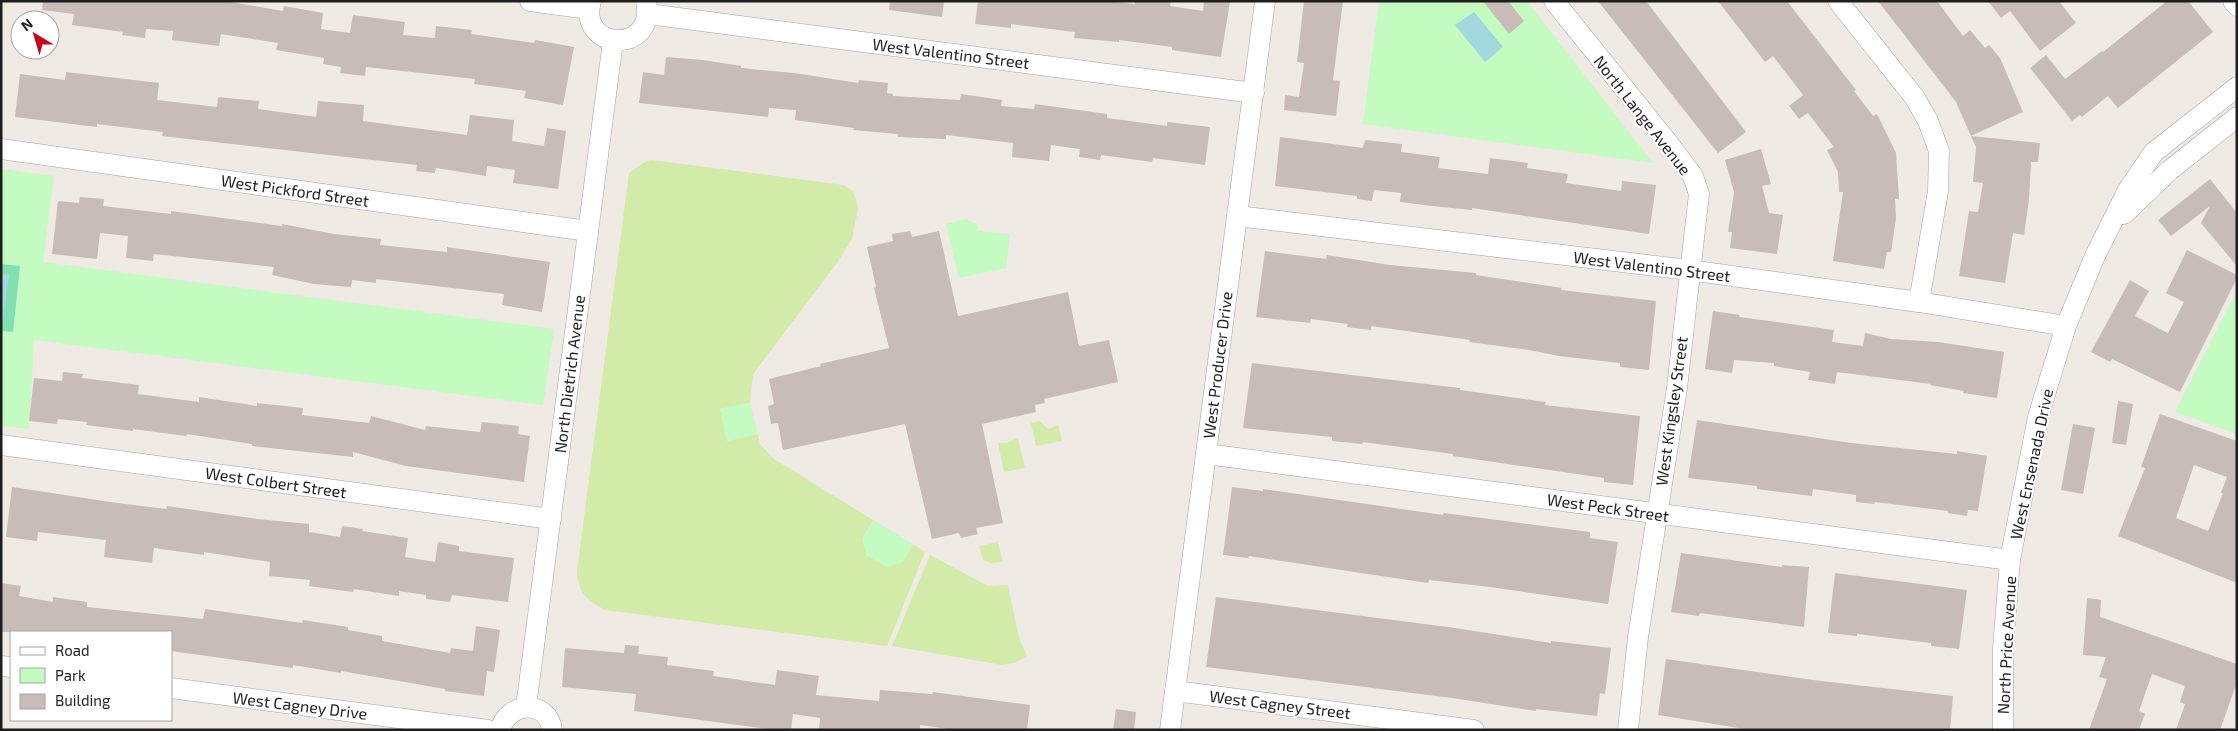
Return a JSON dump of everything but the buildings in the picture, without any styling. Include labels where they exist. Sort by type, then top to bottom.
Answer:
[{"type":"street","points":[[530,1],[590,5],[590,21],[596,31],[605,38],[613,40],[628,40],[638,34],[645,25],[647,7]]},
{"type":"street","name":"West Producer Drive","points":[[1170,730],[1265,1]]},
{"type":"street","name":"North Lange Avenue","points":[[1554,1],[1693,176],[1699,194],[1689,270]]},
{"type":"street","points":[[1838,1],[1914,98],[1928,121],[1939,151],[1938,191],[1919,302]]},
{"type":"street","points":[[2233,1],[2237,6]]},
{"type":"street","name":"West Valentino Street","points":[[647,7],[1254,93]]},
{"type":"street","name":"North Dietrich Avenue","points":[[526,707],[613,40]]},
{"type":"street","name":"West Ensenada Drive","points":[[2010,560],[2038,417],[2066,326],[2095,256],[2128,190],[2154,152],[2237,87]]},
{"type":"street","name":"West Ensenada Drive","points":[[2109,230],[2164,175],[2237,117]]},
{"type":"street","name":"West Pickford Street","points":[[1,149],[588,231]]},
{"type":"street","name":"West Valentino Street","points":[[1237,216],[1689,270],[1919,302],[2066,326]]},
{"type":"street","name":"West Kingsley Street","points":[[1628,730],[1638,637],[1677,388],[1689,270]]},
{"type":"street","name":"West Colbert Street","points":[[1,445],[551,519]]},
{"type":"street","name":"West Peck Street","points":[[1206,454],[2010,560]]},
{"type":"street","name":"North Price Avenue","points":[[2003,730],[2004,648],[2010,560]]},
{"type":"street","name":"West Cagney Drive","points":[[172,688],[488,730]]},
{"type":"street","name":"West Cagney Street","points":[[1175,691],[1474,730]]},
{"type":"street","points":[[500,730],[502,721],[508,713],[517,708],[526,707],[538,710],[546,716],[552,730]]},
{"type":"green space","points":[[1379,1],[1527,1],[1653,163],[1363,124]]},
{"type":"green space","points":[[652,160],[844,185],[853,191],[858,209],[852,239],[837,263],[753,374],[750,403],[720,409],[727,441],[758,434],[760,444],[774,459],[873,520],[862,539],[902,563],[913,544],[925,552],[887,646],[605,610],[588,599],[581,590],[577,571],[629,173],[646,161]]},
{"type":"green space","points":[[1,169],[54,176],[43,262],[554,329],[543,405],[34,340],[29,429],[1,426]]},
{"type":"green space","points":[[966,219],[977,223],[979,231],[1010,234],[1006,268],[959,278],[946,224]]},
{"type":"green space","points":[[1,264],[20,266],[13,332],[1,331]]},
{"type":"green space","points":[[2237,290],[2237,434],[2175,412]]},
{"type":"green space","points":[[750,403],[758,434],[727,441],[720,409]]},
{"type":"green space","points":[[1040,421],[1048,429],[1058,425],[1062,441],[1036,446],[1031,423]]},
{"type":"green space","points":[[1018,438],[1025,468],[1004,472],[998,443],[1007,443]]},
{"type":"green space","points":[[873,520],[913,544],[902,563],[886,567],[866,555],[862,539]]},
{"type":"green space","points":[[998,542],[1003,562],[991,563],[983,560],[979,546]]},
{"type":"green space","points":[[930,555],[988,586],[1008,585],[1019,638],[1027,656],[1014,663],[1002,665],[892,646]]},
{"type":"water","points":[[1474,12],[1503,47],[1485,62],[1455,25]]},
{"type":"water","points":[[1,274],[9,275],[3,321],[1,321]]}]
